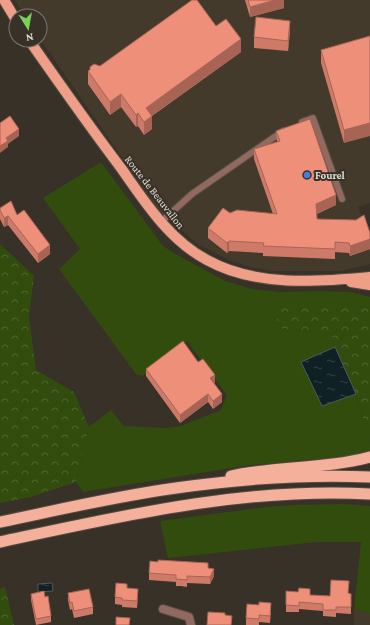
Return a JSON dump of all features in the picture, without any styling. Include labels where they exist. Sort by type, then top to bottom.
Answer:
[{"type":"highway","points":[[178,488],[253,471],[339,464],[370,457]]},
{"type":"highway","points":[[0,522],[116,498],[178,488],[253,480],[321,476],[370,477]]},
{"type":"highway","points":[[0,542],[156,511],[241,498],[307,493],[370,494]]},
{"type":"main road","name":"Route de Beauvallon","points":[[35,48],[89,125],[161,222],[190,250],[207,261],[237,272],[264,278],[282,280],[337,280]]},
{"type":"main road","points":[[337,280],[370,277]]},
{"type":"main road","points":[[337,280],[370,285]]},
{"type":"street","points":[[163,609],[189,617],[191,625]]},
{"type":"lane","points":[[161,222],[192,194],[291,126],[313,118],[342,199]]},
{"type":"shaded area","points":[[15,0],[370,0],[370,203],[358,207],[370,238],[370,264],[341,271],[272,271],[249,267],[229,260],[198,244],[160,212],[46,48],[48,48],[48,8],[20,8]]},
{"type":"shaded area","points":[[354,609],[370,614],[370,625],[354,625]]},
{"type":"green space","points":[[101,162],[163,246],[225,281],[252,289],[280,292],[350,292],[370,297],[370,308],[335,303],[279,328],[332,335],[335,347],[301,362],[322,406],[356,394],[370,443],[370,452],[342,457],[250,465],[83,492],[76,482],[89,427],[111,410],[124,426],[166,428],[181,426],[221,410],[227,395],[187,341],[143,376],[136,374],[59,269],[80,249],[43,198]]},
{"type":"green space","points":[[0,244],[34,276],[29,317],[36,370],[74,392],[89,427],[76,482],[31,497],[0,503]]},
{"type":"green space","points":[[335,303],[370,308],[370,443],[356,394],[335,347],[332,335],[279,328],[277,319],[281,304]]},
{"type":"green space","points":[[344,504],[370,506],[370,614],[354,609],[361,542],[317,542],[168,558],[160,521],[266,507]]},
{"type":"green space","points":[[5,587],[14,625],[0,625],[0,589]]},
{"type":"water","points":[[335,347],[356,394],[322,406],[301,362]]},
{"type":"water","points":[[52,583],[53,591],[38,592],[38,584]]},
{"type":"building","points":[[192,0],[197,0],[216,26],[226,19],[241,39],[146,108],[152,116],[144,122],[138,113],[136,115],[121,94],[110,102],[88,71],[94,64],[100,66]]},
{"type":"building","points":[[248,0],[275,0],[250,7]]},
{"type":"building","points":[[256,17],[290,21],[288,41],[254,37]]},
{"type":"building","points":[[370,36],[370,123],[344,130],[321,50]]},
{"type":"building","points":[[10,116],[19,129],[6,138],[8,141],[0,146],[0,123]]},
{"type":"building","name":"Fourel","points":[[310,119],[336,195],[316,204],[317,219],[356,220],[364,215],[370,233],[370,239],[350,246],[349,243],[335,242],[335,249],[263,246],[264,243],[229,241],[227,243],[208,228],[223,208],[230,213],[237,210],[277,214],[254,149],[280,141],[276,131]]},
{"type":"building","points":[[11,201],[17,215],[24,210],[50,245],[38,254],[8,216],[4,218],[0,208]]},
{"type":"building","points":[[183,341],[198,362],[203,359],[215,375],[210,378],[222,394],[213,401],[208,394],[180,415],[146,369]]},
{"type":"building","points":[[158,560],[208,563],[208,568],[214,569],[210,577],[187,576],[187,580],[176,579],[176,575],[149,573],[150,561],[158,562]]},
{"type":"building","points":[[331,580],[349,581],[348,593],[351,594],[351,607],[336,607],[336,610],[323,610],[323,604],[299,602],[299,606],[286,605],[286,591],[298,592],[299,588],[310,589],[310,595],[330,596]]},
{"type":"building","points":[[116,583],[127,584],[127,588],[138,589],[137,601],[122,600],[122,598],[115,597]]},
{"type":"building","points":[[89,589],[93,607],[74,611],[72,602],[70,603],[68,593]]},
{"type":"building","points":[[44,591],[45,597],[48,596],[51,616],[36,619],[31,594]]},
{"type":"building","points":[[259,602],[271,603],[270,616],[259,615],[259,619],[246,618],[247,604],[259,605]]},
{"type":"building","points":[[208,612],[225,613],[225,615],[232,616],[231,625],[207,625]]},
{"type":"building","points":[[116,617],[130,618],[129,625],[116,625]]},
{"type":"place","name":"Fourel","points":[[307,175]]}]
